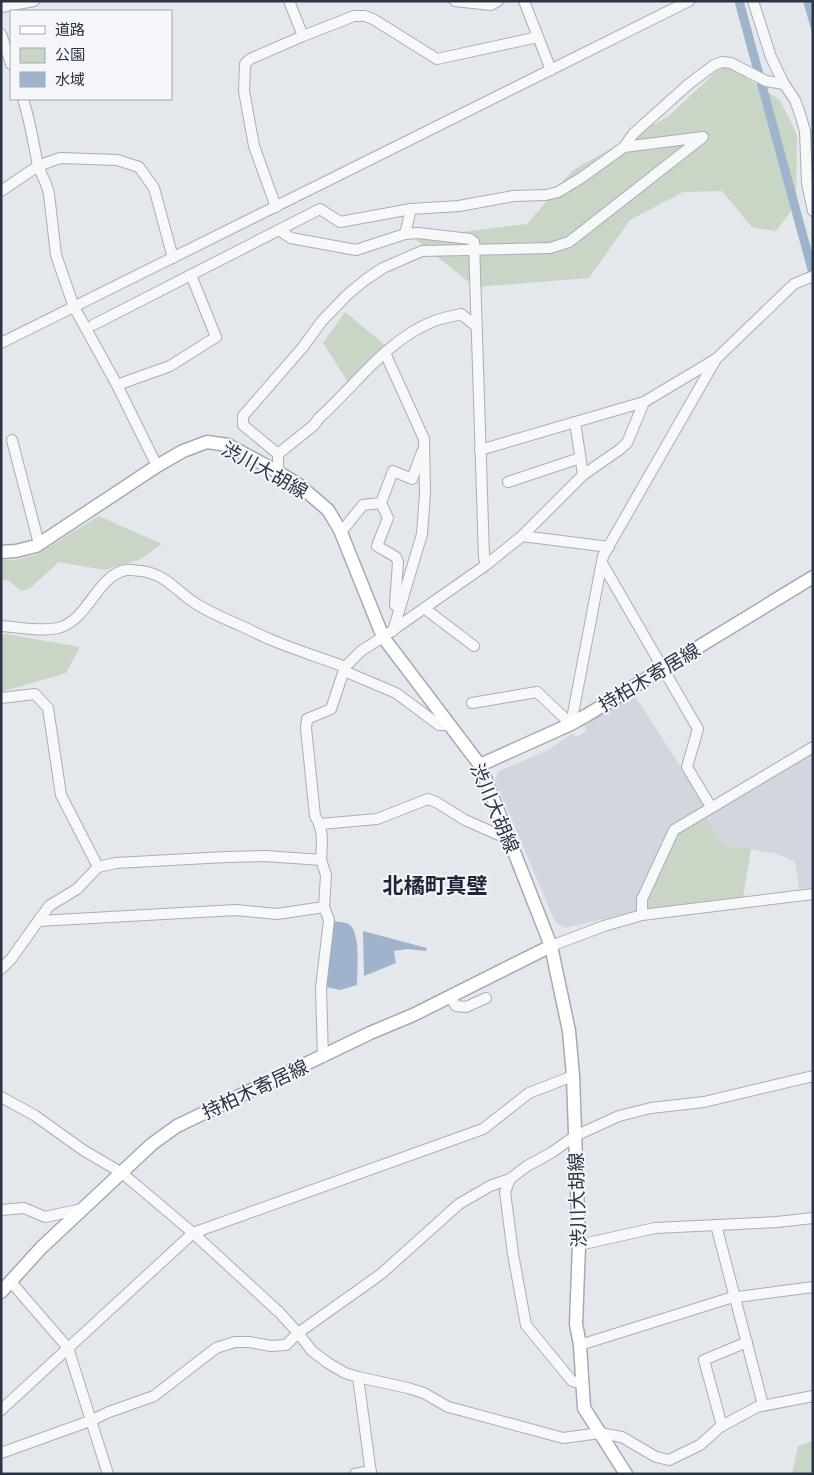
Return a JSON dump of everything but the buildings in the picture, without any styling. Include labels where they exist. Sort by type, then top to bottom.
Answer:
[{"type":"main road","name":"渋川大胡線","points":[[1,552],[16,551],[39,544],[157,466],[183,451],[207,442],[228,445],[278,472],[315,497],[328,510],[341,532],[388,634],[450,725],[480,765],[551,946],[568,1031],[573,1076],[579,1245],[576,1324],[580,1345],[584,1408],[626,1474]]},
{"type":"main road","name":"持柏木寄居線","points":[[480,765],[571,724],[813,578]]},
{"type":"main road","name":"持柏木寄居線","points":[[1,1292],[41,1248],[82,1209],[152,1144],[177,1126],[370,1033],[413,1015],[551,946]]},
{"type":"street","points":[[1,7],[34,1]]},
{"type":"street","points":[[290,1],[303,36]]},
{"type":"street","points":[[454,1],[491,5],[498,1]]},
{"type":"street","points":[[524,1],[551,70]]},
{"type":"street","points":[[1,343],[689,1]]},
{"type":"street","points":[[753,1],[771,57],[784,84],[795,100],[805,131],[807,184],[813,211]]},
{"type":"street","points":[[276,206],[254,146],[244,91],[245,64],[250,59],[354,16],[365,16],[373,19],[437,59],[538,37]]},
{"type":"street","points":[[1,34],[10,61]]},
{"type":"street","points":[[93,325],[320,210],[340,222],[411,210],[459,206],[513,196],[546,195],[558,192],[624,147],[633,134],[690,83],[714,65],[722,62],[766,81],[784,84]]},
{"type":"street","points":[[23,100],[32,129],[38,166],[48,186],[56,255],[74,307],[117,384],[157,466]]},
{"type":"street","points":[[278,454],[243,425],[243,416],[303,348],[322,321],[365,280],[383,268],[422,251],[475,248],[550,248],[569,242],[703,137],[624,147]]},
{"type":"street","points":[[1,191],[38,166],[60,158],[117,160],[139,167],[154,188],[173,258]]},
{"type":"street","points":[[405,234],[411,210]]},
{"type":"street","points":[[280,230],[292,238],[356,250],[405,234],[418,233],[470,239],[474,242],[480,450],[484,557],[486,564]]},
{"type":"street","points":[[117,384],[170,366],[216,338],[191,275]]},
{"type":"street","points":[[480,450],[644,402],[716,359],[794,284],[810,277]]},
{"type":"street","points":[[278,454],[314,425],[360,375],[406,336],[434,322],[461,314],[476,326]]},
{"type":"street","points":[[384,353],[424,439],[425,493],[422,534],[399,608],[388,634]]},
{"type":"street","points":[[571,724],[602,563],[609,547],[716,359]]},
{"type":"street","points":[[323,1057],[321,988],[329,920],[324,907],[326,875],[321,860],[323,835],[320,824],[315,816],[306,728],[307,718],[331,709],[344,669],[361,651],[486,564],[522,536],[583,475],[627,443],[644,402]]},
{"type":"street","points":[[575,422],[583,475]]},
{"type":"street","points":[[12,440],[39,544]]},
{"type":"street","points":[[399,608],[395,606],[398,562],[396,557],[377,546],[388,518],[381,503],[393,471],[412,479],[424,446]]},
{"type":"street","points":[[278,454],[278,472]]},
{"type":"street","points":[[508,482],[580,458]]},
{"type":"street","points":[[341,532],[364,505],[381,503]]},
{"type":"street","points":[[522,536],[609,547]]},
{"type":"street","points":[[602,563],[698,729],[687,767],[711,807]]},
{"type":"street","points":[[1,626],[44,630],[58,628],[70,623],[79,615],[103,585],[117,573],[128,570],[148,572],[167,580],[192,602],[215,616],[267,639],[344,669],[396,693],[438,725],[450,725]]},
{"type":"street","points":[[424,608],[474,646]]},
{"type":"street","points":[[472,704],[537,692],[571,724]]},
{"type":"street","points":[[1,698],[35,694],[48,708],[61,795],[98,867]]},
{"type":"street","points":[[642,915],[642,899],[674,830],[813,747]]},
{"type":"street","points":[[320,824],[377,819],[428,799],[465,820],[508,839]]},
{"type":"street","points":[[1,969],[11,959],[50,906],[77,889],[98,867],[116,863],[226,857],[266,856],[321,860]]},
{"type":"street","points":[[551,946],[604,926],[642,915],[813,894]]},
{"type":"street","points":[[38,921],[236,910],[277,914],[324,907]]},
{"type":"street","points":[[450,997],[456,1006],[466,1007],[486,998]]},
{"type":"street","points":[[1,1410],[193,1233],[483,1129],[529,1093],[573,1076]]},
{"type":"street","points":[[1,1453],[154,1396],[216,1348],[235,1342],[249,1342],[271,1346],[286,1345],[298,1333],[381,1274],[459,1204],[490,1186],[510,1179],[575,1136],[619,1116],[651,1108],[704,1102],[813,1076]]},
{"type":"street","points":[[1,1098],[34,1115],[84,1150],[122,1173],[193,1233],[280,1313],[312,1351],[345,1372],[358,1377],[408,1388],[424,1393],[454,1409],[564,1438],[600,1433],[622,1437],[656,1456],[669,1460],[700,1445],[722,1426],[763,1405],[813,1396]]},
{"type":"street","points":[[510,1179],[505,1192],[513,1254],[526,1325],[572,1381],[582,1384]]},
{"type":"street","points":[[1,1210],[24,1208],[45,1217],[82,1209]]},
{"type":"street","points":[[579,1245],[655,1228],[777,1222],[813,1218]]},
{"type":"street","points":[[716,1225],[763,1405]]},
{"type":"street","points":[[11,1282],[68,1348],[108,1474]]},
{"type":"street","points":[[580,1345],[735,1297],[813,1287]]},
{"type":"street","points":[[722,1426],[704,1360],[747,1342]]},
{"type":"street","points":[[355,1474],[371,1473],[358,1377]]},
{"type":"shaded area","points":[[633,693],[706,806],[639,911],[565,928],[555,922],[495,780],[499,771],[546,751],[573,733],[576,737],[587,731],[584,726]]},
{"type":"shaded area","points":[[813,751],[813,887],[799,889],[795,862],[775,853],[723,846],[705,815]]},
{"type":"green space","points":[[723,65],[733,69],[780,100],[797,135],[796,205],[776,231],[752,227],[722,191],[683,192],[630,220],[589,278],[475,287],[414,238],[527,224],[573,170],[669,116]]},
{"type":"green space","points":[[345,312],[385,345],[353,390],[323,343]]},
{"type":"green space","points":[[99,516],[162,544],[141,559],[105,570],[59,562],[29,589],[21,591],[8,580],[1,581],[1,560],[15,560],[36,555]]},
{"type":"green space","points":[[6,634],[80,647],[66,673],[1,692],[1,635]]},
{"type":"green space","points":[[705,815],[723,846],[751,849],[743,897],[646,909],[644,900],[675,833]]},
{"type":"green space","points":[[813,1441],[813,1474],[792,1474],[798,1446]]},
{"type":"water","points":[[803,1],[813,1],[813,36]]},
{"type":"water","points":[[334,921],[350,925],[356,937],[357,945],[357,985],[340,990],[326,987]]},
{"type":"water","points":[[363,931],[427,948],[426,951],[408,949],[394,951],[396,963],[364,976]]},
{"type":"waterway","points":[[739,1],[813,273]]},
{"type":"district","name":"北橘町真壁","points":[[435,886]]}]
